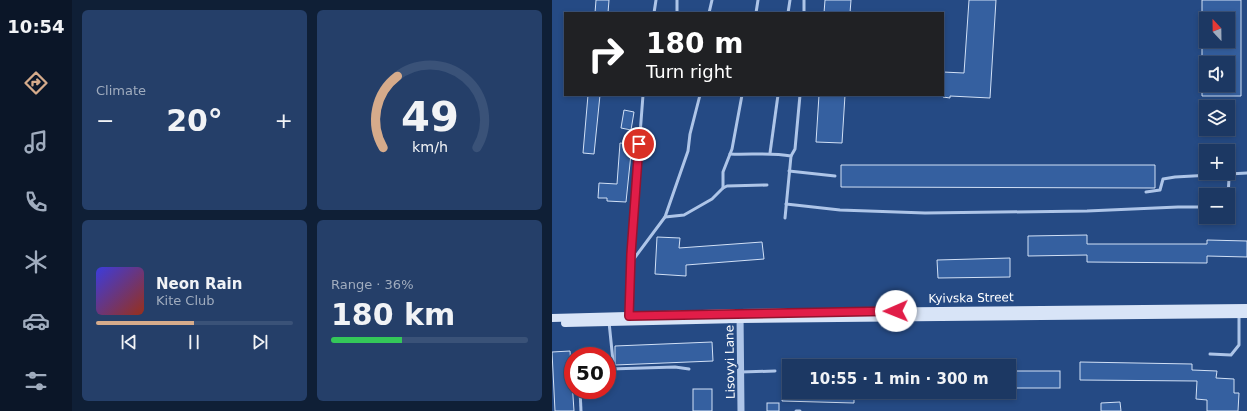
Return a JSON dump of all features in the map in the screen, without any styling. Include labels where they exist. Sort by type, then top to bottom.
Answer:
[{"type":"main road","name":"Kyivska Street","points":[[552,318],[629,316],[1243,311]]},
{"type":"main road","name":"Kyivska Street","points":[[552,323],[740,316]]},
{"type":"street","name":"Lisovyi Lane","points":[[740,316],[741,411]]},
{"type":"lane","points":[[654,12],[656,0]]},
{"type":"lane","points":[[677,0],[677,12]]},
{"type":"lane","points":[[709,12],[712,0]]},
{"type":"lane","points":[[756,12],[758,0]]},
{"type":"lane","points":[[788,12],[790,0]]},
{"type":"lane","points":[[804,0],[804,12]]},
{"type":"lane","points":[[629,316],[630,264],[643,96]]},
{"type":"lane","points":[[630,264],[665,217],[688,151],[690,134],[700,96]]},
{"type":"lane","points":[[723,188],[723,172],[730,154],[742,96]]},
{"type":"lane","points":[[770,154],[778,96]]},
{"type":"lane","points":[[785,218],[789,171],[791,156],[795,149],[800,96]]},
{"type":"lane","points":[[730,154],[770,154],[791,156]]},
{"type":"lane","points":[[789,171],[835,176]]},
{"type":"lane","points":[[1146,192],[1160,190],[1164,179],[1175,177],[1247,173]]},
{"type":"lane","points":[[665,217],[684,215],[712,199],[727,186],[767,185]]},
{"type":"lane","points":[[786,204],[840,210],[925,213],[1199,208]]},
{"type":"lane","points":[[1210,354],[1231,355],[1239,345],[1243,311]]},
{"type":"lane","points":[[608,322],[611,347]]},
{"type":"lane","points":[[616,369],[675,367],[689,369]]},
{"type":"lane","points":[[741,372],[775,371]]},
{"type":"lane","points":[[580,399],[581,411]]},
{"type":"building","points":[[596,0],[609,0],[608,12],[595,12]]},
{"type":"building","points":[[825,0],[851,0],[850,12],[824,12]]},
{"type":"building","points":[[969,0],[996,0],[990,98],[943,97],[944,72],[964,73]]},
{"type":"building","points":[[1202,0],[1241,0],[1241,96],[1202,96],[1202,92],[1235,92],[1235,56],[1202,56],[1202,48],[1235,48],[1235,12],[1202,12]]},
{"type":"building","points":[[588,96],[600,96],[594,154],[583,153]]},
{"type":"building","points":[[819,96],[845,96],[842,143],[816,142]]},
{"type":"building","points":[[624,110],[634,112],[631,130],[621,128]]},
{"type":"building","points":[[620,143],[632,144],[626,202],[607,201],[607,198],[598,198],[599,183],[617,184]]},
{"type":"building","points":[[841,165],[1155,165],[1155,188],[841,187]]},
{"type":"building","points":[[1087,235],[1087,244],[1207,244],[1207,240],[1247,241],[1247,257],[1207,256],[1207,263],[1087,262],[1087,255],[1028,256],[1028,236]]},
{"type":"building","points":[[657,237],[680,238],[679,248],[762,242],[764,259],[686,265],[686,276],[655,274]]},
{"type":"building","points":[[1010,258],[1010,277],[938,278],[937,260]]},
{"type":"building","points":[[712,342],[713,361],[616,365],[615,346]]},
{"type":"building","points":[[564,351],[564,399],[573,399],[574,411],[555,411],[552,352]]},
{"type":"building","points":[[1080,362],[1192,364],[1192,370],[1217,371],[1216,378],[1234,379],[1234,393],[1239,393],[1238,411],[1207,411],[1207,400],[1196,399],[1197,381],[1080,380]]},
{"type":"building","points":[[1016,371],[1060,371],[1060,388],[1016,388]]},
{"type":"building","points":[[693,389],[712,389],[712,411],[693,411]]},
{"type":"building","points":[[782,399],[854,399],[854,403],[782,401]]},
{"type":"building","points":[[1120,402],[1121,411],[1101,411],[1101,403]]},
{"type":"building","points":[[767,403],[779,403],[779,411],[767,411]]},
{"type":"route","points":[[639,144],[631,254],[629,316],[896,311]]}]
